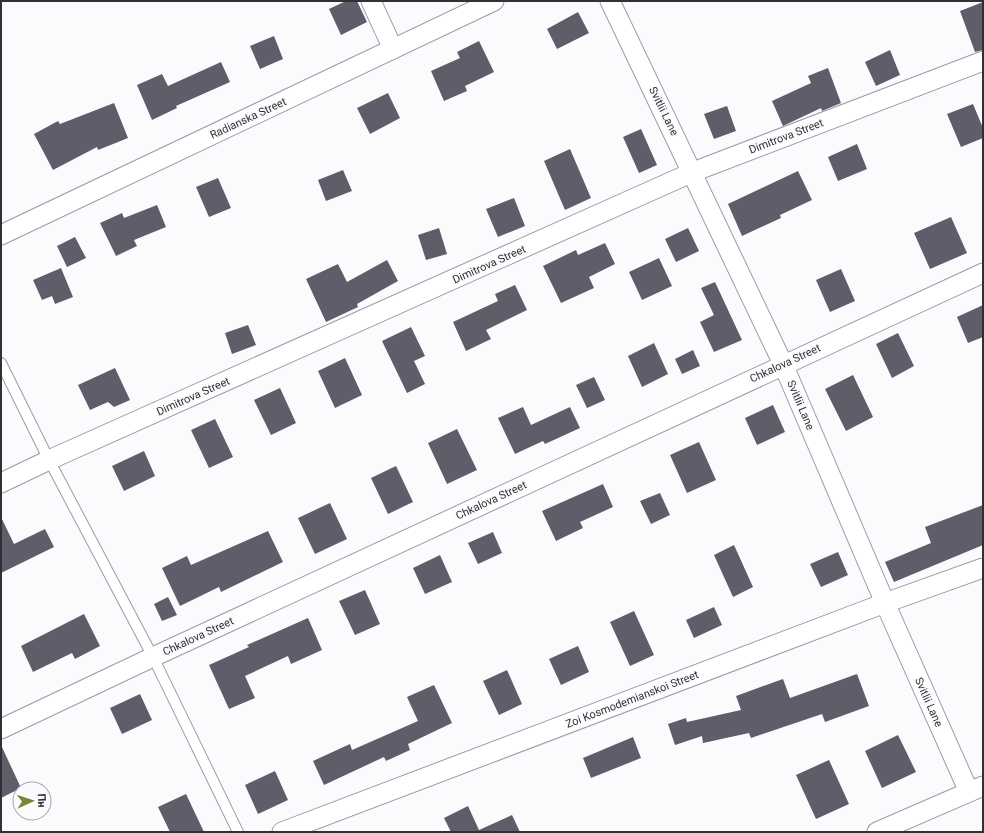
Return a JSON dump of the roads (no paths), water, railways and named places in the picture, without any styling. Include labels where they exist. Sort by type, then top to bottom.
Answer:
[{"type":"street","points":[[370,1],[393,49]]},
{"type":"street","name":"Radianska Street","points":[[1,235],[494,1]]},
{"type":"street","name":"Svitlii Lane","points":[[610,1],[693,172],[783,364],[885,603],[976,789]]},
{"type":"street","name":"Dimitrova Street","points":[[1,483],[693,172],[983,61]]},
{"type":"street","name":"Chkalova Street","points":[[1,729],[983,272]]},
{"type":"street","name":"Zoi Kosmodemianskoi Street","points":[[282,832],[885,603],[983,568]]},
{"type":"street","points":[[877,832],[976,789]]},
{"type":"lane","points":[[1,363],[153,657],[238,832]]}]
